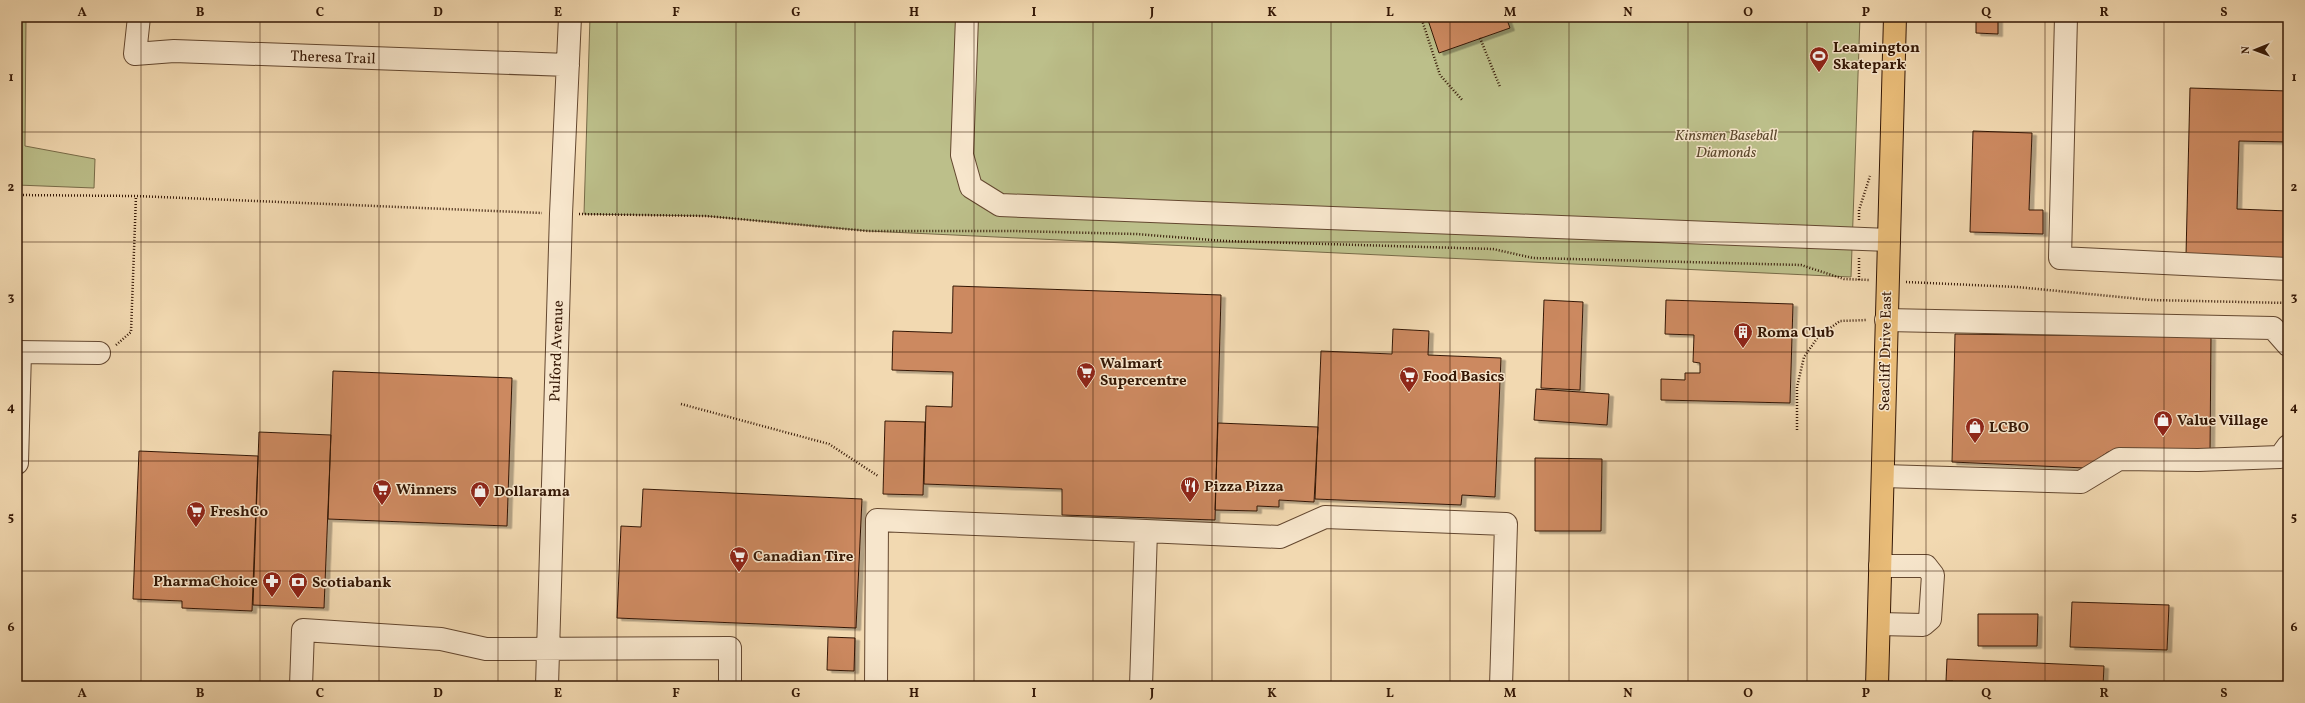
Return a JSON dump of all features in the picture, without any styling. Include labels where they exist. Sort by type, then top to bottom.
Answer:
[{"type":"main road","name":"Seacliff Drive East","points":[[1877,686],[1886,320],[1878,281],[1889,240],[1896,17]]},
{"type":"street","name":"Theresa Trail","points":[[139,17],[135,54],[174,51],[568,65]]},
{"type":"street","name":"Pulford Avenue","points":[[547,686],[561,214],[570,17]]},
{"type":"street","points":[[967,17],[962,155],[971,187],[1000,205],[1889,240]]},
{"type":"street","points":[[2066,17],[2060,258],[2288,269]]},
{"type":"street","points":[[1886,320],[2273,328],[2288,345]]},
{"type":"street","points":[[17,463],[19,352],[99,354]]},
{"type":"street","points":[[1883,476],[2081,482],[2118,459],[2198,460],[2280,456],[2288,446]]},
{"type":"street","points":[[876,686],[877,520],[1280,537],[1325,517],[1506,524],[1501,686]]},
{"type":"street","points":[[1141,686],[1146,531]]},
{"type":"street","points":[[1879,624],[1923,625],[1930,619],[1933,575],[1926,566],[1880,566]]},
{"type":"street","points":[[301,686],[303,630],[441,639],[486,648],[730,648],[730,686]]},
{"type":"path","points":[[1421,17],[1440,75],[1464,101]]},
{"type":"path","points":[[1480,38],[1500,87]]},
{"type":"path","points":[[17,195],[136,196],[561,214],[626,213],[706,216],[868,231],[1014,231],[1136,234],[1225,241],[1493,249],[1533,258],[1801,265],[1844,279],[2017,287],[2151,300],[2288,303]]},
{"type":"path","points":[[99,354],[121,342],[131,332],[136,196]]},
{"type":"path","points":[[1797,430],[1797,387],[1804,357],[1818,337],[1840,321],[1886,320]]},
{"type":"path","points":[[682,404],[829,444],[878,476]]},
{"type":"green space","points":[[17,17],[26,17],[25,146],[95,159],[94,188],[17,185]]},
{"type":"green space","name":"Kinsmen Baseball Diamonds","points":[[590,17],[1860,17],[1851,277],[868,231],[706,216],[584,214]]},
{"type":"building","points":[[1427,17],[1506,17],[1510,28],[1439,53]]},
{"type":"building","points":[[1976,17],[1998,17],[1998,34],[1976,33]]},
{"type":"building","points":[[2190,88],[2288,91],[2288,142],[2239,141],[2237,209],[2288,211],[2288,258],[2186,255]]},
{"type":"building","points":[[1973,131],[2032,133],[2029,210],[2043,210],[2043,234],[1970,232]]},
{"type":"building","name":"Walmart Supercentre","points":[[953,286],[1221,295],[1215,520],[1062,515],[1062,489],[924,484],[926,406],[952,407],[953,372],[892,370],[893,331],[952,333]]},
{"type":"building","points":[[1544,300],[1583,302],[1580,390],[1541,388]]},
{"type":"building","name":"Roma Club","points":[[1666,300],[1793,304],[1790,403],[1661,400],[1661,379],[1685,380],[1685,373],[1700,373],[1700,363],[1693,362],[1694,335],[1665,334]]},
{"type":"building","name":"Food Basics","points":[[1393,329],[1429,331],[1428,355],[1501,358],[1495,497],[1462,495],[1461,505],[1315,499],[1321,351],[1392,354]]},
{"type":"building","points":[[1955,334],[2211,337],[2210,453],[2108,452],[2085,468],[1952,462]]},
{"type":"building","points":[[333,371],[512,378],[507,526],[328,519]]},
{"type":"building","points":[[1536,389],[1609,394],[1607,425],[1534,420]]},
{"type":"building","points":[[885,421],[925,422],[923,495],[883,494]]},
{"type":"building","points":[[1218,423],[1318,427],[1314,502],[1279,500],[1279,507],[1257,506],[1257,511],[1215,510]]},
{"type":"building","points":[[259,432],[331,435],[324,608],[253,605]]},
{"type":"building","name":"FreshCo","points":[[139,451],[258,456],[252,611],[182,608],[182,601],[133,599]]},
{"type":"building","points":[[1535,458],[1602,459],[1601,531],[1535,531]]},
{"type":"building","name":"Canadian Tire","points":[[643,489],[862,499],[856,628],[617,618],[621,526],[641,527]]},
{"type":"building","points":[[2072,602],[2169,605],[2167,650],[2070,647]]},
{"type":"building","points":[[1978,614],[2038,614],[2037,646],[1978,646]]},
{"type":"building","points":[[828,637],[855,638],[854,671],[827,670]]},
{"type":"building","points":[[1947,659],[2104,666],[2103,686],[1952,686],[1953,681],[1946,681]]},
{"type":"place","name":"Leamington Skatepark","points":[[1819,73]]},
{"type":"place","name":"Roma Club","points":[[1743,349]]},
{"type":"place","name":"Walmart Supercentre","points":[[1086,389]]},
{"type":"place","name":"Food Basics","points":[[1409,393]]},
{"type":"place","name":"Value Village","points":[[2163,437]]},
{"type":"place","name":"LCBO","points":[[1975,444]]},
{"type":"place","name":"Pizza Pizza","points":[[1190,503]]},
{"type":"place","name":"Winners","points":[[382,506]]},
{"type":"place","name":"Dollarama","points":[[480,508]]},
{"type":"place","name":"FreshCo","points":[[196,528]]},
{"type":"place","name":"Canadian Tire","points":[[739,573]]},
{"type":"place","name":"PharmaChoice","points":[[272,598]]},
{"type":"place","name":"Scotiabank","points":[[298,599]]}]
